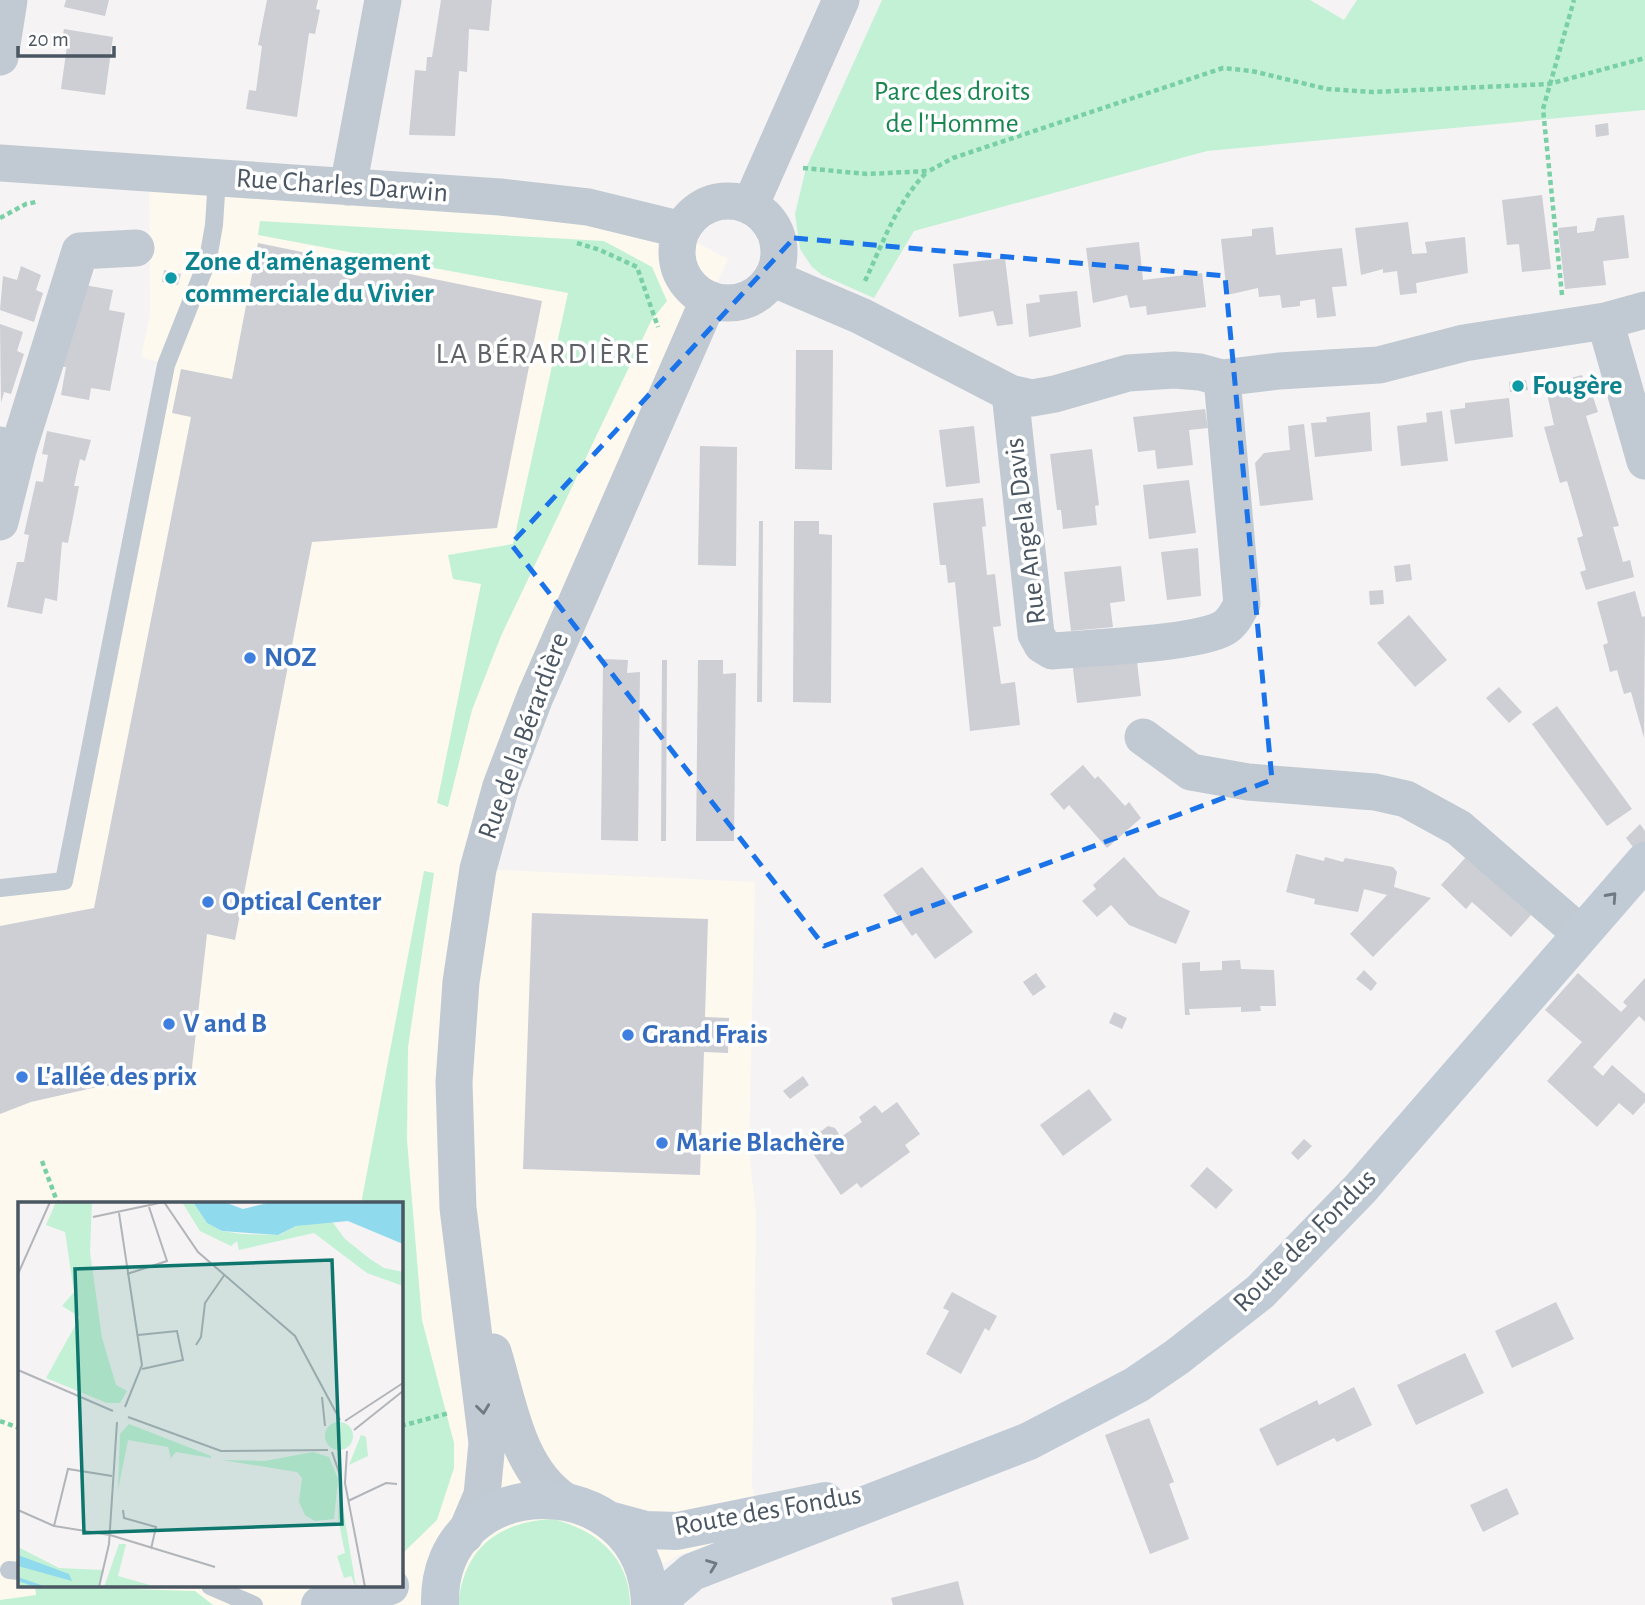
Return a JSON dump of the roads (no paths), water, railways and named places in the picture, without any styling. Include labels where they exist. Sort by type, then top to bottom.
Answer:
[{"type":"street","points":[[0,57],[9,0]]},
{"type":"street","points":[[348,187],[383,0]]},
{"type":"street","points":[[750,206],[841,0]]},
{"type":"street","name":"Rue Charles Darwin","points":[[0,163],[500,197],[588,207],[682,230]]},
{"type":"street","points":[[736,202],[750,206],[764,216],[774,229],[779,246],[778,262],[772,278],[748,300],[733,303],[709,299],[691,288],[682,275],[677,260],[682,230],[692,217],[712,204],[736,202]]},
{"type":"street","points":[[0,522],[9,447],[80,251],[136,248]]},
{"type":"street","points":[[772,278],[851,313],[1010,393],[1032,398],[1128,373],[1187,371],[1222,378],[1279,371],[1379,365],[1464,343],[1605,321],[1645,310]]},
{"type":"street","name":"Rue de la Bérardière","points":[[456,1549],[481,1495],[487,1443],[461,1244],[455,1157],[454,1082],[461,982],[483,849],[501,786],[534,697],[709,299]]},
{"type":"street","points":[[1605,321],[1645,461]]},
{"type":"street","name":"Rue Angela Davis","points":[[1010,393],[1036,634],[1042,645],[1052,651],[1194,636],[1223,629],[1235,619],[1242,604],[1222,378]]},
{"type":"street","points":[[1143,737],[1191,772],[1248,782],[1375,792],[1406,799],[1459,828],[1580,933]]},
{"type":"street","name":"Route des Fondus","points":[[659,1605],[671,1590],[692,1572],[1029,1441],[1136,1385],[1261,1292],[1455,1083],[1580,933],[1645,861]]},
{"type":"street","name":"Rue de la Bérardière","points":[[461,1244],[518,1435],[540,1481],[565,1500]]},
{"type":"street","name":"Route des Fondus","points":[[609,1520],[646,1530],[677,1531],[926,1481]]},
{"type":"street","points":[[402,1580],[456,1549],[489,1514],[509,1504],[535,1499],[565,1500],[587,1507],[609,1520],[628,1540],[641,1561],[650,1605]]},
{"type":"street","points":[[440,1605],[441,1584],[456,1549]]},
{"type":"street","points":[[320,1605],[383,1588]]},
{"type":"lane","points":[[0,888],[64,881],[166,365],[208,259],[214,225],[217,178]]},
{"type":"lane","points":[[215,1588],[254,1605]]},
{"type":"place","name":"Zone d'aménagement commerciale du Vivier","points":[[171,278]]},
{"type":"place","name":"Fougère","points":[[1518,386]]},
{"type":"place","name":"NOZ","points":[[250,658]]},
{"type":"place","name":"Optical Center","points":[[208,902]]},
{"type":"place","name":"V and B","points":[[169,1024]]},
{"type":"place","name":"Grand Frais","points":[[628,1035]]},
{"type":"place","name":"L'allée des prix","points":[[22,1077]]},
{"type":"place","name":"Marie Blachère","points":[[662,1143]]},
{"type":"district","name":"LA BÉRARDIÈRE","points":[[543,354]]},
{"type":"park label","name":"Parc des droits de l'Homme","points":[[952,108]]}]
